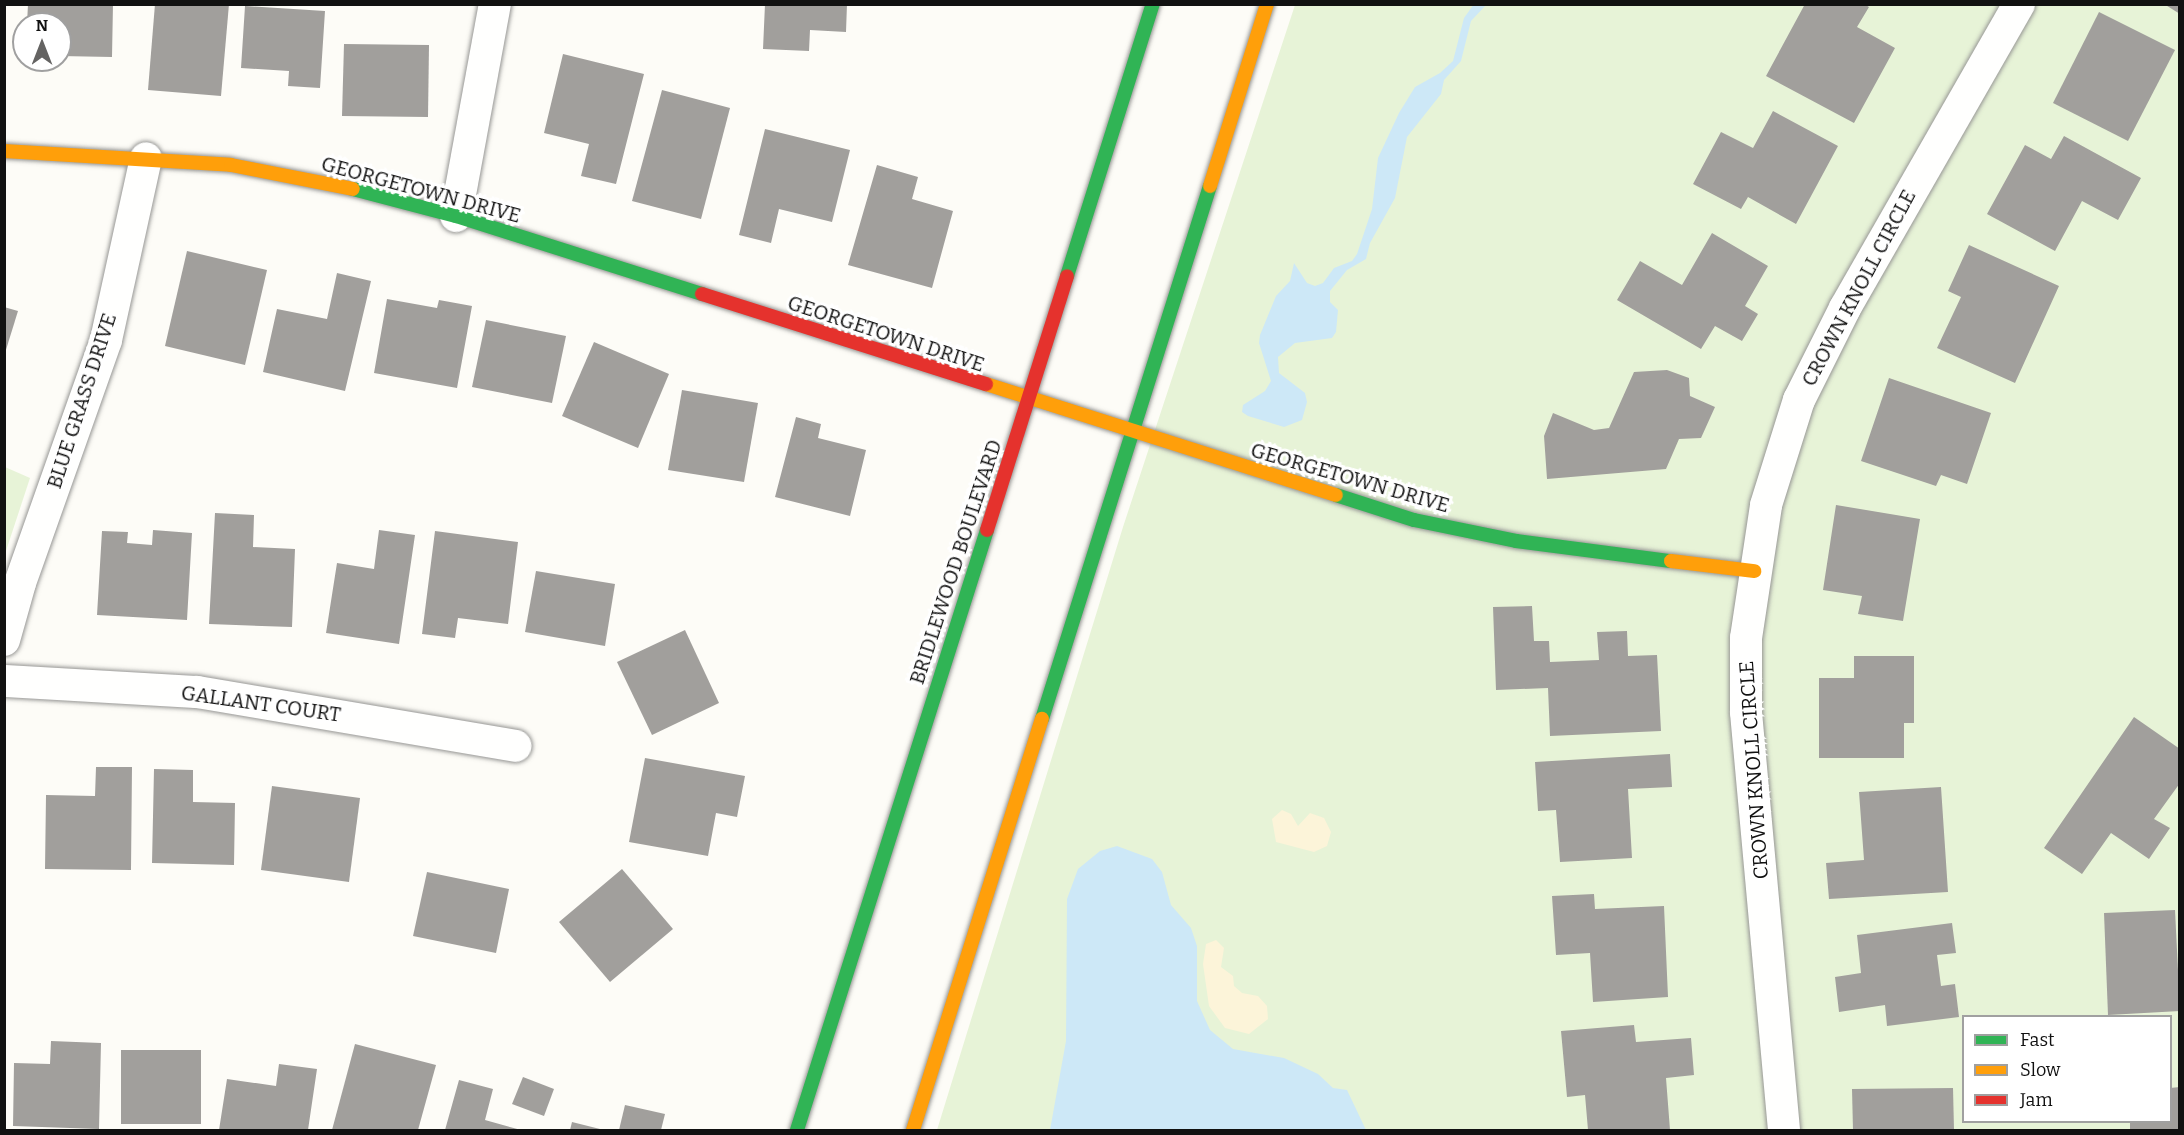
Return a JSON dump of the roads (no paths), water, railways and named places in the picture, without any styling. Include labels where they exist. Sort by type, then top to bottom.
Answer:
[{"type":"main road","name":"BRIDLEWOOD BOULEVARD","points":[[797,1131],[1153,4]]},
{"type":"main road","points":[[913,1131],[1135,434],[1267,4]]},
{"type":"main road","name":"GEORGETOWN DRIVE","points":[[4,151],[231,165],[333,184],[456,216],[1135,434],[1457,530],[1516,541],[1754,571]]},
{"type":"street","points":[[456,216],[495,4]]},
{"type":"street","name":"CROWN KNOLL CIRCLE","points":[[1784,1131],[1746,712],[1746,638],[1754,571],[1766,505],[1799,400],[1871,261],[2019,4]]},
{"type":"street","name":"BLUE GRASS DRIVE","points":[[4,640],[20,583],[106,340],[146,158]]},
{"type":"street","name":"GALLANT COURT","points":[[4,681],[197,692],[515,746]]},
{"type":"water","points":[[1474,4],[1486,5],[1471,21],[1461,61],[1444,80],[1441,94],[1407,137],[1395,198],[1370,243],[1366,259],[1347,270],[1330,291],[1330,302],[1338,310],[1336,332],[1332,338],[1295,343],[1278,357],[1279,373],[1305,393],[1307,402],[1302,420],[1284,427],[1248,416],[1242,412],[1243,405],[1265,391],[1271,381],[1259,343],[1260,335],[1276,296],[1290,281],[1294,263],[1307,283],[1315,286],[1323,283],[1334,268],[1352,261],[1357,254],[1372,209],[1378,158],[1399,113],[1415,87],[1440,73],[1453,61],[1464,18]]},
{"type":"water","points":[[1117,846],[1152,859],[1162,872],[1171,905],[1191,928],[1197,946],[1197,1001],[1210,1030],[1233,1049],[1284,1058],[1318,1074],[1333,1088],[1347,1090],[1366,1130],[1050,1130],[1066,1041],[1067,899],[1078,869],[1100,851]]}]
